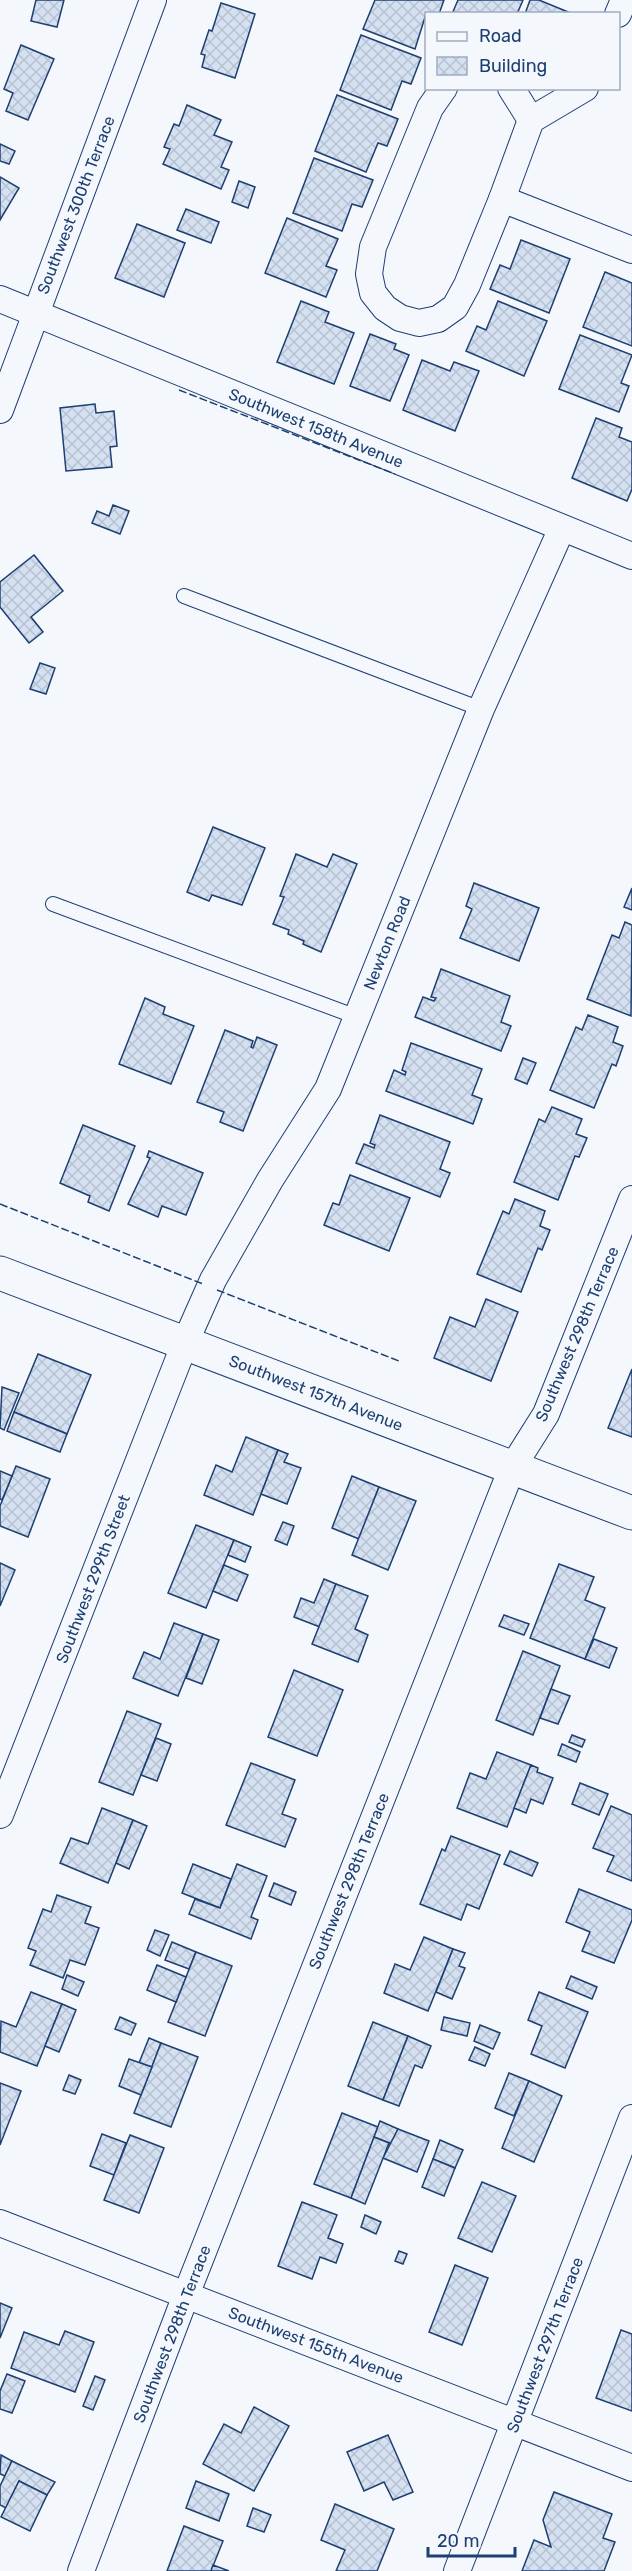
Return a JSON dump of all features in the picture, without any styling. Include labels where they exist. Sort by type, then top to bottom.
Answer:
[{"type":"street","name":"Southwest 300th Terrace","points":[[0,410],[153,0]]},
{"type":"street","points":[[443,90],[430,108],[373,247],[369,274],[374,293],[385,308],[400,318],[419,322],[438,319],[455,307],[467,285],[502,199],[531,120],[582,90]]},
{"type":"street","points":[[512,90],[531,120]]},
{"type":"street","points":[[502,199],[632,250]]},
{"type":"street","name":"Southwest 158th Avenue","points":[[0,298],[34,315],[632,556]]},
{"type":"street","name":"Newton Road","points":[[185,1343],[213,1280],[270,1180],[328,1089],[481,709],[562,528]]},
{"type":"street","name":"Southwest 298th Terrace","points":[[81,2571],[186,2295],[512,1468],[546,1414],[632,1199]]},
{"type":"street","name":"Southwest 157th Avenue","points":[[0,1273],[632,1513]]},
{"type":"street","name":"Southwest 299th Street","points":[[0,1815],[185,1343]]},
{"type":"street","name":"Southwest 297th Terrace","points":[[457,2571],[632,2118]]},
{"type":"street","name":"Southwest 155th Avenue","points":[[0,2223],[632,2468]]},
{"type":"lane","points":[[184,596],[481,709]]},
{"type":"lane","points":[[53,904],[357,1017]]},
{"type":"building","points":[[36,0],[64,0],[57,27],[31,21]]},
{"type":"building","points":[[375,0],[444,0],[440,12],[425,12],[415,49],[363,29]]},
{"type":"building","points":[[458,0],[523,0],[518,12],[453,12]]},
{"type":"building","points":[[530,0],[539,0],[568,12],[526,12]]},
{"type":"building","points":[[221,3],[255,14],[235,78],[202,67],[205,55],[201,54],[209,30],[212,31]]},
{"type":"building","points":[[361,35],[421,58],[411,84],[402,81],[391,110],[340,90]]},
{"type":"building","points":[[21,45],[54,59],[28,120],[6,111],[13,93],[4,89]]},
{"type":"building","points":[[337,95],[398,119],[387,146],[378,143],[366,172],[315,151]]},
{"type":"building","points":[[187,105],[221,120],[214,135],[232,142],[221,167],[229,170],[221,189],[163,164],[170,149],[164,147],[174,124],[179,126]]},
{"type":"building","points":[[0,144],[15,151],[9,164],[0,161]]},
{"type":"building","points":[[314,158],[373,180],[362,207],[352,204],[342,231],[293,213]]},
{"type":"building","points":[[0,177],[19,188],[0,220]]},
{"type":"building","points":[[239,181],[255,187],[248,208],[232,202]]},
{"type":"building","points":[[186,209],[219,222],[211,243],[177,230]]},
{"type":"building","points":[[287,218],[338,239],[326,266],[337,270],[326,297],[265,273]]},
{"type":"building","points":[[137,224],[185,243],[164,297],[115,278]]},
{"type":"building","points":[[521,240],[570,259],[549,313],[490,289],[500,265],[510,269]]},
{"type":"building","points":[[605,272],[632,283],[632,346],[583,327]]},
{"type":"building","points":[[301,301],[329,312],[325,322],[354,333],[334,384],[277,362]]},
{"type":"building","points":[[498,301],[547,321],[524,376],[466,351],[477,326],[486,330]]},
{"type":"building","points":[[370,334],[396,344],[394,349],[409,355],[390,401],[350,386]]},
{"type":"building","points":[[580,335],[632,355],[621,383],[629,386],[619,412],[559,389]]},
{"type":"building","points":[[422,360],[450,371],[454,362],[479,371],[455,431],[403,410]]},
{"type":"building","points":[[95,404],[96,413],[114,411],[117,446],[110,447],[112,467],[66,471],[60,408]]},
{"type":"building","points":[[596,418],[622,428],[619,437],[632,442],[632,489],[627,501],[572,478]]},
{"type":"building","points":[[113,505],[129,511],[120,534],[92,523],[97,511],[109,516]]},
{"type":"building","points":[[34,555],[63,591],[31,617],[43,632],[29,643],[0,607],[0,582]]},
{"type":"building","points":[[40,663],[55,668],[46,694],[30,689]]},
{"type":"building","points":[[213,827],[265,848],[242,905],[212,895],[209,901],[187,892]]},
{"type":"building","points":[[296,854],[327,867],[333,854],[357,864],[321,952],[288,934],[289,930],[273,924],[284,897],[280,896]]},
{"type":"building","points":[[474,883],[539,908],[519,961],[460,938],[472,909],[466,906]]},
{"type":"building","points":[[632,888],[632,910],[624,907]]},
{"type":"building","points":[[625,922],[632,925],[631,1016],[587,999],[612,935],[619,938]]},
{"type":"building","points":[[441,969],[510,996],[501,1022],[511,1026],[501,1051],[415,1017],[423,997],[434,1001],[436,998],[431,997]]},
{"type":"building","points":[[145,998],[165,1007],[163,1014],[194,1026],[171,1084],[119,1064]]},
{"type":"building","points":[[588,1015],[618,1027],[613,1042],[623,1046],[616,1066],[612,1064],[594,1108],[550,1090],[576,1027],[582,1030]]},
{"type":"building","points":[[225,1030],[253,1041],[251,1047],[253,1048],[257,1037],[277,1045],[243,1131],[220,1122],[224,1112],[197,1102]]},
{"type":"building","points":[[411,1043],[482,1069],[472,1095],[482,1099],[473,1124],[386,1091],[394,1070],[405,1075],[406,1072],[402,1070]]},
{"type":"building","points":[[523,1058],[536,1063],[527,1084],[515,1079]]},
{"type":"building","points":[[552,1107],[582,1119],[576,1134],[587,1138],[579,1157],[575,1156],[558,1200],[514,1182],[539,1119],[545,1122]]},
{"type":"building","points":[[380,1115],[450,1142],[440,1169],[450,1173],[440,1197],[356,1163],[364,1144],[374,1148],[375,1145],[370,1143]]},
{"type":"building","points":[[83,1125],[135,1146],[109,1211],[88,1202],[90,1196],[60,1183]]},
{"type":"building","points":[[149,1151],[203,1173],[186,1215],[162,1206],[158,1217],[128,1204],[150,1158],[147,1157]]},
{"type":"building","points":[[350,1175],[410,1198],[389,1251],[324,1225],[333,1203],[339,1205]]},
{"type":"building","points":[[515,1199],[545,1211],[540,1226],[550,1230],[542,1250],[538,1248],[521,1292],[477,1274],[503,1211],[509,1214]]},
{"type":"building","points":[[486,1299],[518,1312],[491,1381],[434,1358],[450,1317],[475,1327]]},
{"type":"building","points":[[38,1354],[91,1375],[67,1434],[14,1412]]},
{"type":"building","points":[[632,1369],[632,1437],[608,1428]]},
{"type":"building","points":[[2,1387],[19,1393],[4,1430],[0,1428]]},
{"type":"building","points":[[14,1412],[67,1434],[60,1452],[7,1431]]},
{"type":"building","points":[[246,1437],[278,1450],[253,1515],[204,1495],[216,1465],[232,1472]]},
{"type":"building","points":[[278,1450],[288,1454],[284,1462],[301,1468],[287,1504],[261,1494]]},
{"type":"building","points":[[16,1466],[50,1479],[28,1537],[0,1526],[0,1506]]},
{"type":"building","points":[[0,1471],[12,1476],[2,1500],[0,1499]]},
{"type":"building","points":[[352,1476],[379,1487],[359,1539],[332,1528]]},
{"type":"building","points":[[379,1487],[416,1501],[388,1570],[352,1555]]},
{"type":"building","points":[[283,1522],[294,1526],[287,1545],[275,1540]]},
{"type":"building","points":[[196,1525],[234,1540],[206,1608],[168,1593]]},
{"type":"building","points":[[234,1540],[251,1547],[245,1562],[228,1555]]},
{"type":"building","points":[[0,1563],[15,1570],[0,1606]]},
{"type":"building","points":[[559,1564],[594,1577],[585,1600],[605,1608],[585,1659],[530,1638]]},
{"type":"building","points":[[224,1565],[248,1575],[237,1601],[213,1591]]},
{"type":"building","points":[[324,1579],[336,1584],[320,1627],[294,1617],[301,1598],[314,1603]]},
{"type":"building","points":[[336,1584],[368,1596],[355,1629],[368,1635],[358,1662],[312,1644]]},
{"type":"building","points":[[504,1615],[529,1624],[524,1635],[499,1626]]},
{"type":"building","points":[[174,1623],[203,1634],[178,1696],[133,1678],[144,1652],[160,1659]]},
{"type":"building","points":[[203,1634],[219,1640],[202,1684],[186,1678]]},
{"type":"building","points":[[594,1639],[617,1648],[609,1668],[585,1659]]},
{"type":"building","points":[[523,1651],[560,1666],[533,1735],[496,1720]]},
{"type":"building","points":[[294,1670],[343,1690],[317,1756],[268,1737]]},
{"type":"building","points":[[551,1689],[570,1696],[558,1724],[540,1718]]},
{"type":"building","points":[[127,1711],[161,1724],[133,1795],[99,1782]]},
{"type":"building","points":[[572,1735],[585,1740],[582,1747],[569,1742]]},
{"type":"building","points":[[156,1738],[171,1744],[157,1781],[141,1775]]},
{"type":"building","points":[[562,1744],[580,1752],[576,1762],[558,1755]]},
{"type":"building","points":[[497,1752],[531,1765],[507,1827],[457,1808],[470,1773],[486,1779]]},
{"type":"building","points":[[251,1763],[295,1780],[282,1814],[296,1819],[285,1847],[226,1825]]},
{"type":"building","points":[[531,1765],[538,1768],[537,1772],[553,1778],[543,1804],[531,1799],[526,1813],[514,1808]]},
{"type":"building","points":[[580,1783],[608,1794],[599,1815],[572,1804]]},
{"type":"building","points":[[611,1806],[632,1815],[632,1881],[607,1871],[614,1856],[593,1848]]},
{"type":"building","points":[[102,1808],[133,1820],[108,1883],[60,1863],[71,1838],[88,1844]]},
{"type":"building","points":[[133,1820],[147,1826],[129,1869],[116,1863]]},
{"type":"building","points":[[451,1836],[500,1855],[479,1909],[467,1904],[461,1920],[420,1904],[442,1849],[445,1851]]},
{"type":"building","points":[[510,1851],[538,1863],[532,1876],[504,1864]]},
{"type":"building","points":[[193,1864],[231,1879],[220,1908],[182,1893]]},
{"type":"building","points":[[237,1864],[267,1876],[251,1917],[258,1920],[251,1939],[189,1914],[195,1899],[220,1908]]},
{"type":"building","points":[[274,1883],[296,1892],[291,1905],[269,1896]]},
{"type":"building","points":[[579,1889],[632,1910],[632,1920],[614,1963],[582,1951],[590,1932],[566,1922]]},
{"type":"building","points":[[57,1895],[91,1907],[85,1923],[99,1928],[85,1965],[70,1960],[63,1978],[30,1965],[36,1951],[28,1948],[43,1909],[51,1912]]},
{"type":"building","points":[[155,1930],[169,1935],[160,1956],[147,1950]]},
{"type":"building","points":[[424,1937],[453,1949],[428,2011],[384,1993],[395,1964],[410,1970]]},
{"type":"building","points":[[172,1942],[196,1952],[189,1969],[165,1960]]},
{"type":"building","points":[[453,1949],[465,1953],[459,1966],[465,1968],[452,1999],[436,1992]]},
{"type":"building","points":[[196,1952],[232,1966],[205,2036],[168,2022]]},
{"type":"building","points":[[157,1965],[186,1977],[176,2002],[147,1990]]},
{"type":"building","points":[[67,1975],[84,1982],[78,1996],[62,1989]]},
{"type":"building","points":[[571,1976],[597,1987],[592,1999],[566,1988]]},
{"type":"building","points":[[31,1992],[62,2004],[37,2066],[0,2052],[1,2021],[16,2027]]},
{"type":"building","points":[[539,1992],[588,2012],[565,2068],[531,2054],[542,2026],[528,2020]]},
{"type":"building","points":[[62,2004],[76,2010],[59,2052],[45,2046]]},
{"type":"building","points":[[120,2017],[136,2024],[131,2035],[115,2029]]},
{"type":"building","points":[[444,2017],[470,2023],[467,2036],[441,2030]]},
{"type":"building","points":[[373,2022],[408,2036],[383,2100],[348,2086]]},
{"type":"building","points":[[480,2025],[500,2033],[493,2049],[474,2041]]},
{"type":"building","points":[[408,2036],[431,2046],[422,2068],[415,2065],[399,2106],[383,2100]]},
{"type":"building","points":[[149,2038],[161,2043],[152,2067],[139,2063]]},
{"type":"building","points":[[161,2043],[198,2057],[171,2127],[134,2113]]},
{"type":"building","points":[[475,2047],[490,2054],[485,2066],[469,2060]]},
{"type":"building","points":[[129,2059],[152,2067],[141,2095],[119,2086]]},
{"type":"building","points":[[509,2073],[529,2081],[514,2116],[495,2108]]},
{"type":"building","points":[[69,2075],[81,2080],[75,2094],[63,2090]]},
{"type":"building","points":[[529,2081],[562,2096],[534,2162],[502,2148]]},
{"type":"building","points":[[0,2083],[21,2091],[0,2145]]},
{"type":"building","points":[[342,2113],[378,2127],[351,2198],[314,2184]]},
{"type":"building","points":[[380,2121],[398,2129],[392,2144],[374,2137]]},
{"type":"building","points":[[398,2129],[429,2141],[417,2172],[383,2158]]},
{"type":"building","points":[[102,2134],[126,2143],[114,2175],[90,2166]]},
{"type":"building","points":[[130,2135],[164,2148],[139,2213],[104,2200]]},
{"type":"building","points":[[374,2137],[389,2143],[365,2204],[351,2198]]},
{"type":"building","points":[[440,2140],[463,2150],[455,2168],[433,2159]]},
{"type":"building","points":[[433,2159],[455,2168],[444,2196],[422,2187]]},
{"type":"building","points":[[482,2182],[516,2196],[492,2252],[458,2238]]},
{"type":"building","points":[[302,2202],[337,2215],[328,2238],[343,2244],[336,2263],[320,2257],[312,2279],[278,2266]]},
{"type":"building","points":[[365,2215],[381,2222],[376,2234],[361,2227]]},
{"type":"building","points":[[399,2251],[407,2254],[403,2264],[395,2261]]},
{"type":"building","points":[[455,2265],[488,2278],[462,2345],[429,2332]]},
{"type":"building","points":[[0,2303],[12,2308],[0,2338]]},
{"type":"building","points":[[621,2330],[632,2334],[632,2411],[596,2398]]},
{"type":"building","points":[[65,2331],[94,2342],[75,2392],[11,2368],[24,2332],[59,2345]]},
{"type":"building","points":[[7,2374],[25,2381],[12,2413],[0,2409],[0,2391]]},
{"type":"building","points":[[95,2376],[105,2380],[93,2410],[83,2406]]},
{"type":"building","points":[[254,2407],[289,2426],[254,2491],[203,2464],[224,2424],[241,2433]]},
{"type":"building","points":[[388,2435],[413,2492],[393,2500],[384,2482],[364,2491],[347,2452]]},
{"type":"building","points":[[1,2455],[12,2461],[5,2476],[0,2474]]},
{"type":"building","points":[[12,2461],[55,2482],[47,2495],[19,2481],[6,2508],[0,2505],[0,2486]]},
{"type":"building","points":[[19,2481],[47,2495],[30,2531],[1,2517]]},
{"type":"building","points":[[196,2481],[229,2494],[219,2521],[186,2508]]},
{"type":"building","points":[[554,2492],[612,2514],[603,2538],[615,2542],[604,2571],[522,2571],[534,2540],[551,2547],[543,2520]]},
{"type":"building","points":[[335,2504],[394,2529],[377,2571],[336,2571],[345,2550],[321,2540]]},
{"type":"building","points":[[253,2508],[271,2515],[264,2532],[247,2526]]},
{"type":"building","points":[[184,2526],[223,2541],[211,2571],[167,2571]]},
{"type":"building","points":[[213,2565],[229,2571],[211,2571]]},
{"type":"fence","points":[[179,390],[395,474]]},
{"type":"fence","points":[[0,1204],[203,1284]]},
{"type":"fence","points":[[217,1290],[399,1361]]}]
